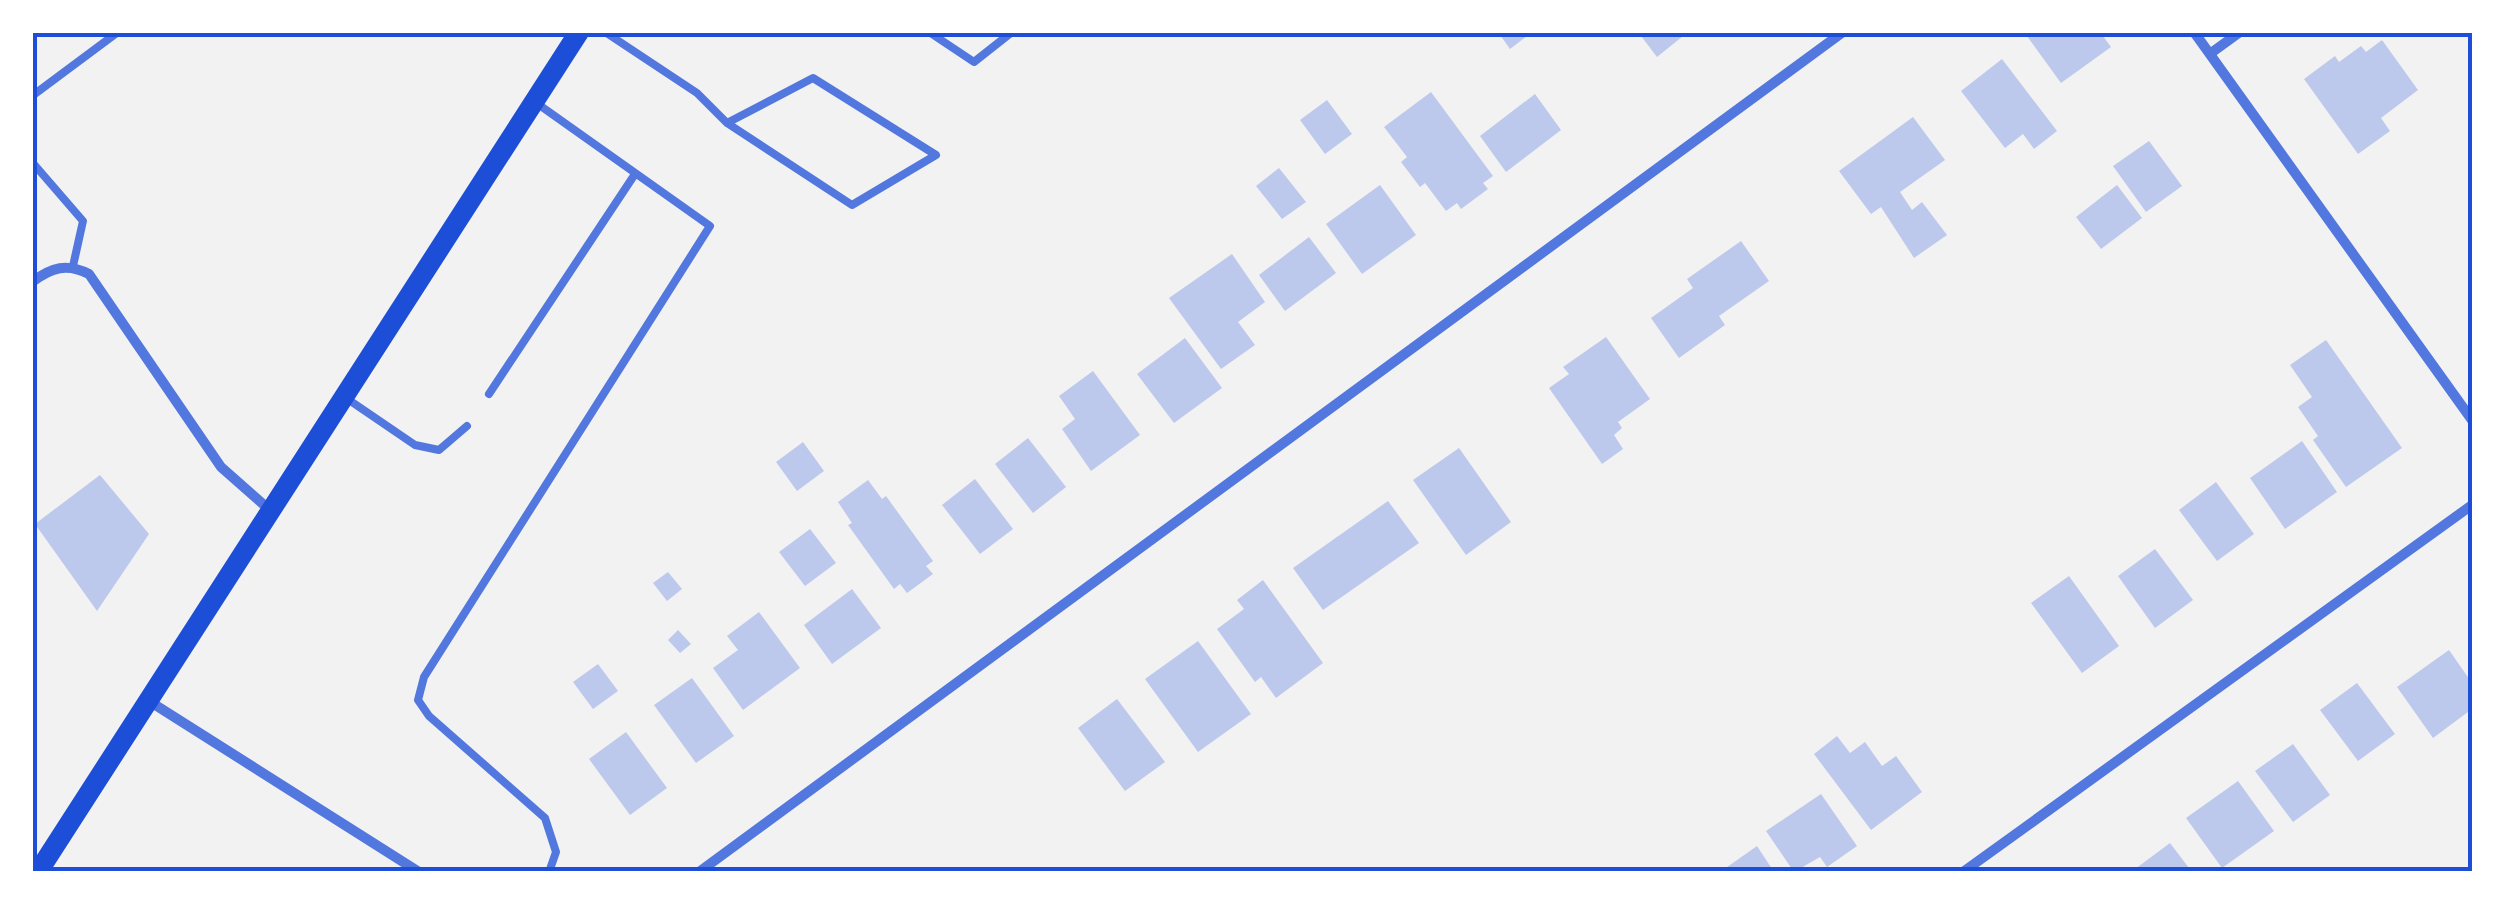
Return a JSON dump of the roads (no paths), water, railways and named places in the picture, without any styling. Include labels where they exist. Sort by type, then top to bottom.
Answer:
[{"type":"main road","points":[[38,872],[579,32]]},
{"type":"street","points":[[699,872],[1844,32]]},
{"type":"street","points":[[2194,32],[2472,420]]},
{"type":"street","points":[[2212,54],[2240,32]]},
{"type":"street","points":[[32,282],[59,267],[73,266],[89,274],[221,467],[272,512]]},
{"type":"street","points":[[1963,872],[2472,505]]},
{"type":"street","points":[[150,701],[406,868],[419,872]]},
{"type":"lane","points":[[32,96],[118,32]]},
{"type":"lane","points":[[605,32],[698,93],[727,123],[852,205],[936,155],[813,78],[727,123]]},
{"type":"lane","points":[[929,32],[974,62],[1012,32]]},
{"type":"lane","points":[[535,102],[710,226],[424,677],[418,700],[428,716],[545,818],[556,852],[549,872]]},
{"type":"lane","points":[[32,162],[83,221],[73,266]]},
{"type":"lane","points":[[489,394],[635,174]]},
{"type":"lane","points":[[345,397],[414,445],[439,450],[467,426]]}]
